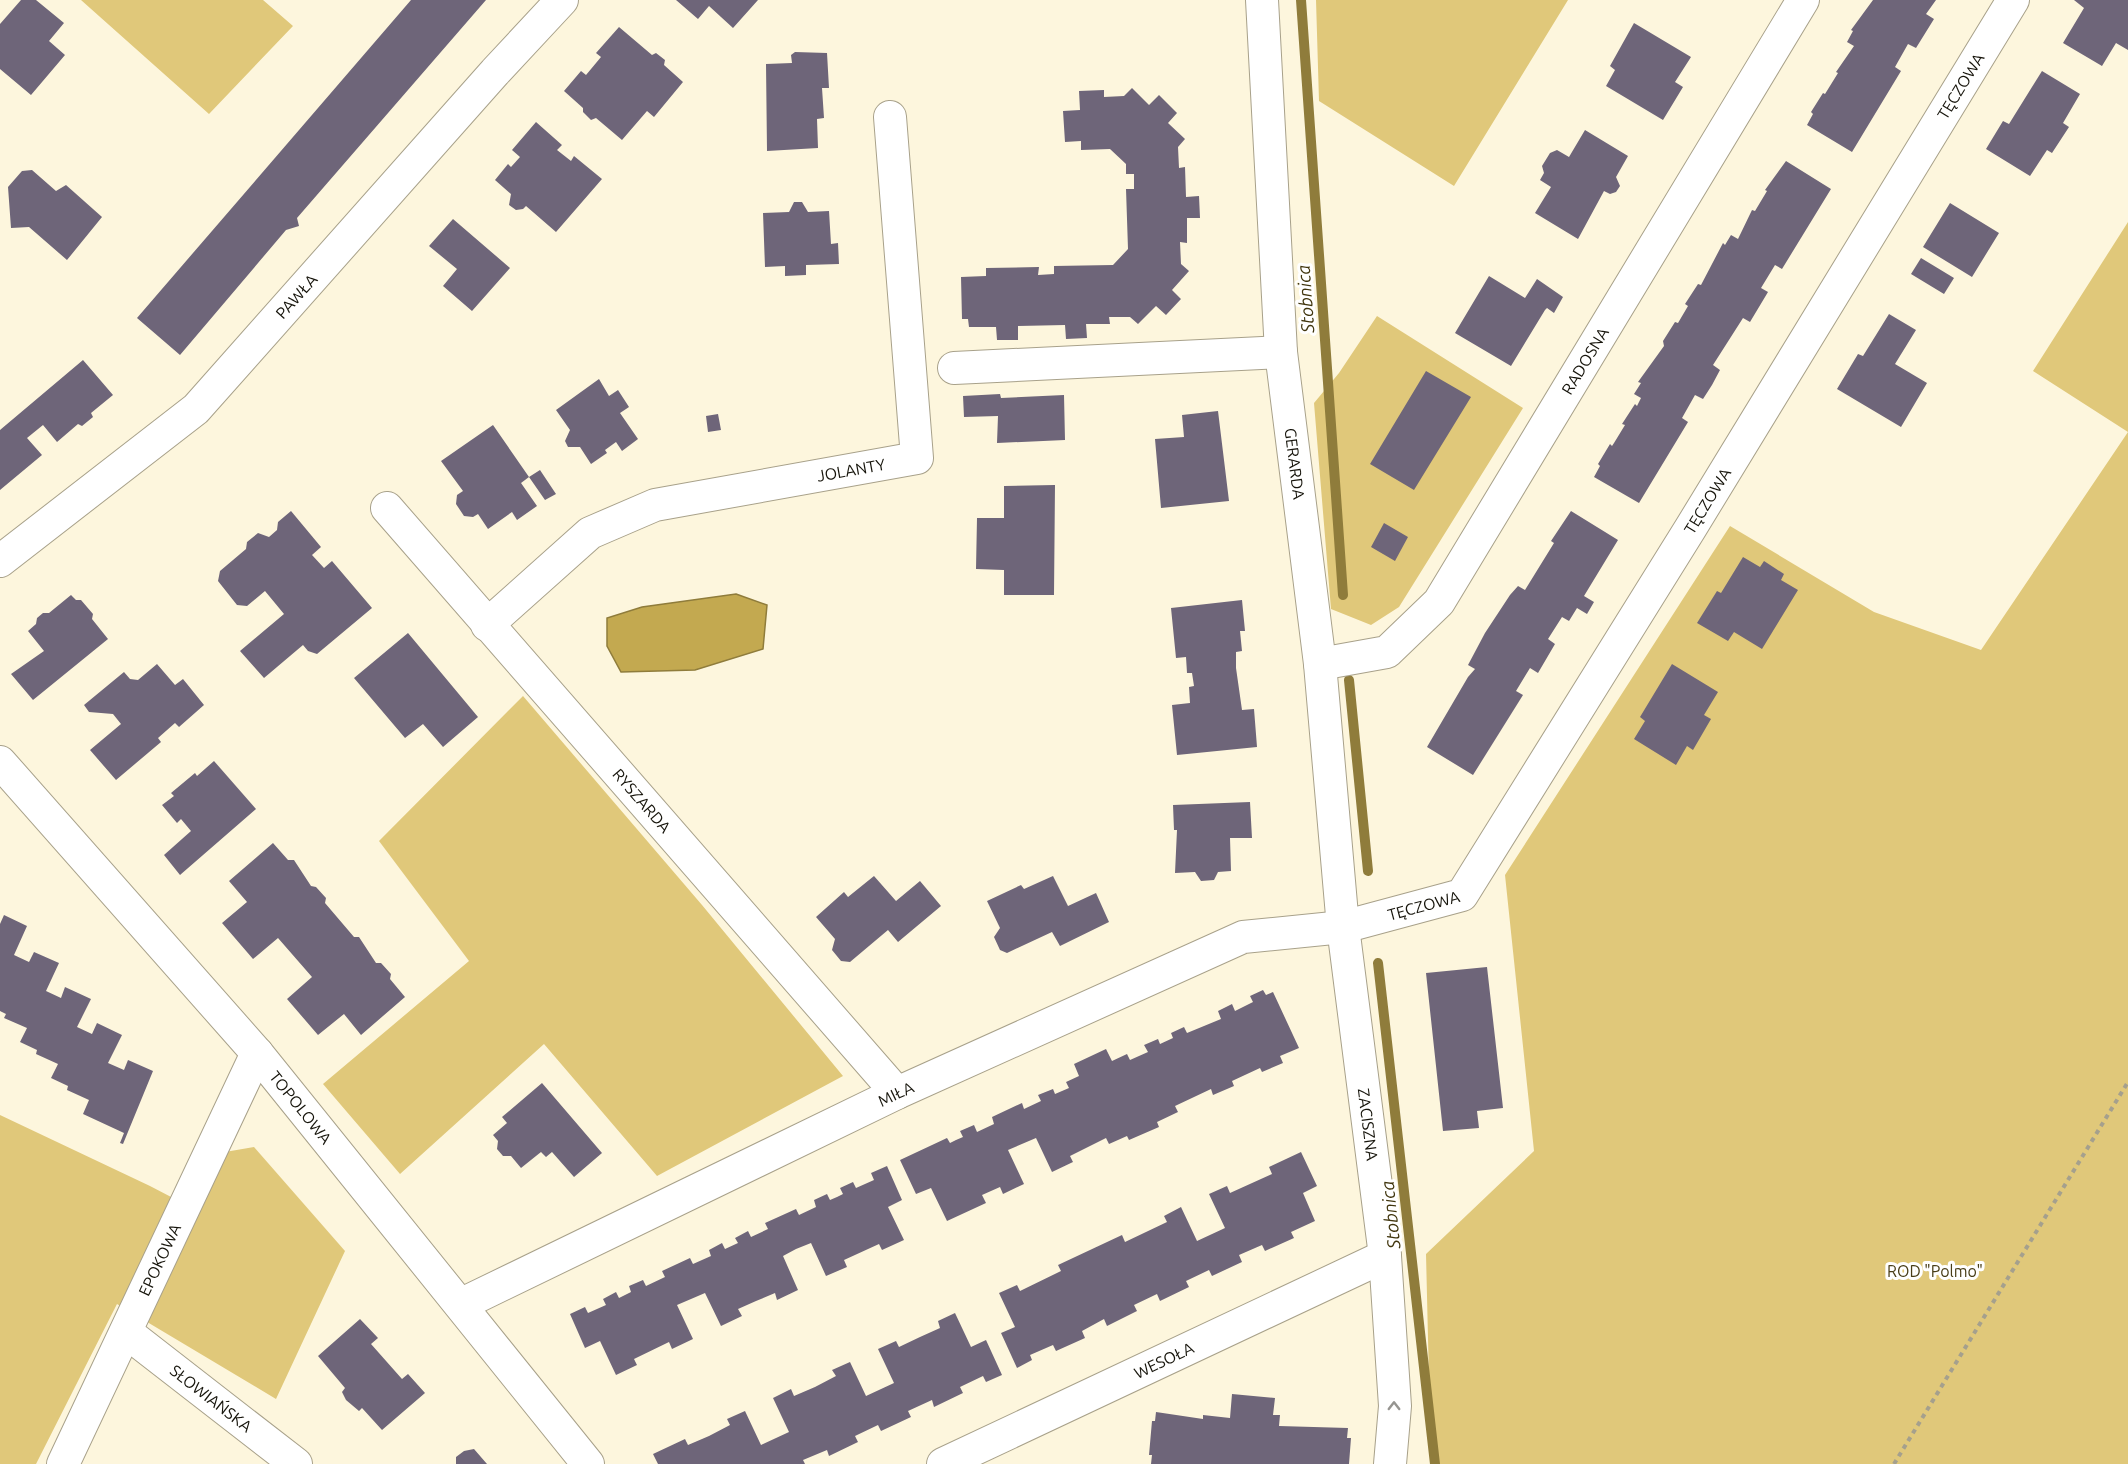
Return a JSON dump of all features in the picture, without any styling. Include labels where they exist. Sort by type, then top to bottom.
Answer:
[{"type":"street","name":"PAWŁA","points":[[0,561],[196,409],[495,72],[562,0]]},
{"type":"street","name":"GERARDA","points":[[1262,0],[1281,352],[1320,664],[1343,927]]},
{"type":"street","name":"RADOSNA","points":[[1320,664],[1387,652],[1439,602],[1803,0]]},
{"type":"street","name":"TĘCZOWA","points":[[1343,927],[1462,895],[1685,537],[2013,0]]},
{"type":"street","name":"JOLANTY","points":[[487,625],[590,533],[655,505],[917,458],[890,117]]},
{"type":"street","points":[[954,368],[1281,352]]},
{"type":"street","name":"RYSZARDA","points":[[387,508],[897,1093]]},
{"type":"street","name":"TOPOLOWA","points":[[0,762],[257,1053],[462,1304],[588,1464]]},
{"type":"street","name":"MIŁA","points":[[462,1304],[897,1093],[1243,937],[1343,927]]},
{"type":"street","name":"ZACISZNA","points":[[1343,927],[1385,1256],[1395,1406],[1390,1464]]},
{"type":"street","name":"EPOKOWA","points":[[63,1464],[257,1053]]},
{"type":"street","name":"WESOŁA","points":[[943,1464],[1385,1256]]},
{"type":"street","name":"SŁOWIAŃSKA","points":[[126,1332],[296,1464]]},
{"type":"path","points":[[1894,1464],[2128,1082]]},
{"type":"green space","points":[[81,0],[263,0],[293,26],[209,114]]},
{"type":"green space","points":[[1316,0],[1568,0],[1454,186],[1319,101]]},
{"type":"green space","points":[[2128,222],[2128,432],[2033,371]]},
{"type":"green space","points":[[1377,316],[1523,408],[1399,607],[1371,625],[1331,609],[1314,403],[1339,373]]},
{"type":"green space","name":"ROD \"Polmo\"","points":[[2128,432],[2128,1464],[1431,1464],[1426,1254],[1534,1151],[1505,875],[1730,526],[1874,612],[1981,650]]},
{"type":"green space","points":[[523,696],[702,905],[843,1076],[657,1176],[544,1044],[400,1174],[323,1084],[469,961],[379,841]]},
{"type":"green space","points":[[0,1115],[198,1211],[225,1152],[254,1147],[345,1251],[276,1399],[117,1304],[36,1464],[0,1464]]},
{"type":"shaded area","points":[[736,594],[767,605],[763,649],[695,670],[621,672],[607,646],[607,618],[642,607]]},
{"type":"building","points":[[21,0],[36,0],[64,23],[49,41],[65,55],[31,95],[0,69],[0,24]]},
{"type":"building","points":[[411,0],[486,0],[297,218],[299,226],[286,230],[180,355],[137,318]]},
{"type":"building","points":[[676,0],[758,0],[733,28],[709,6],[698,19]]},
{"type":"building","points":[[1873,0],[1936,0],[1926,14],[1934,19],[1916,48],[1908,44],[1895,67],[1901,71],[1852,152],[1807,125],[1813,114],[1811,112],[1823,93],[1825,94],[1838,73],[1836,72],[1854,46],[1847,42],[1853,31],[1851,30]]},
{"type":"building","points":[[2074,0],[2128,0],[2128,50],[2116,43],[2102,66],[2063,43],[2084,8]]},
{"type":"building","points":[[1634,23],[1691,57],[1675,82],[1683,87],[1663,120],[1606,86],[1615,70],[1610,66]]},
{"type":"building","points":[[619,27],[652,55],[656,53],[665,60],[664,65],[683,82],[654,117],[647,111],[622,140],[596,118],[591,120],[583,112],[583,108],[564,91],[581,71],[586,75],[601,57],[596,53]]},
{"type":"building","points":[[795,52],[827,53],[829,88],[822,88],[824,118],[817,119],[818,148],[767,151],[766,64],[792,63],[791,55]]},
{"type":"building","points":[[2042,71],[2080,94],[2063,123],[2069,127],[2052,153],[2047,150],[2030,176],[1986,149],[2003,121],[2009,124]]},
{"type":"building","points":[[1132,88],[1149,105],[1159,95],[1177,113],[1168,123],[1185,139],[1178,147],[1179,168],[1185,167],[1186,197],[1199,196],[1200,218],[1187,218],[1187,243],[1180,242],[1181,264],[1189,271],[1172,290],[1181,299],[1166,315],[1156,306],[1138,324],[1130,317],[1109,317],[1110,324],[1086,324],[1087,338],[1066,339],[1065,325],[1018,326],[1018,340],[997,340],[996,327],[969,327],[968,319],[962,319],[961,277],[986,276],[986,268],[1039,267],[1038,275],[1054,274],[1054,266],[1113,265],[1128,249],[1126,189],[1134,189],[1134,174],[1126,174],[1126,164],[1110,149],[1081,150],[1081,141],[1065,142],[1063,111],[1080,110],[1079,91],[1104,90],[1104,97],[1124,96]]},
{"type":"building","points":[[536,122],[562,145],[557,150],[571,161],[574,156],[602,179],[556,232],[526,206],[516,210],[509,205],[511,194],[495,180],[508,164],[511,167],[520,157],[512,150]]},
{"type":"building","points":[[1585,130],[1628,156],[1616,177],[1620,186],[1616,192],[1610,194],[1604,191],[1578,239],[1535,213],[1551,187],[1540,180],[1544,173],[1542,166],[1550,153],[1557,150],[1569,157]]},
{"type":"building","points":[[1786,161],[1831,189],[1782,269],[1775,265],[1761,288],[1768,292],[1750,322],[1743,318],[1713,365],[1720,370],[1712,385],[1703,399],[1695,395],[1682,418],[1688,422],[1639,503],[1594,477],[1600,466],[1598,464],[1610,444],[1612,446],[1614,443],[1625,425],[1622,424],[1635,404],[1637,406],[1641,398],[1634,394],[1641,383],[1638,382],[1664,346],[1663,341],[1675,322],[1678,323],[1688,306],[1685,304],[1698,284],[1701,285],[1723,243],[1725,245],[1731,235],[1738,239],[1752,210],[1755,211],[1767,191],[1765,190]]},
{"type":"building","points":[[32,170],[56,191],[66,185],[102,217],[67,260],[29,227],[11,228],[8,187],[22,171]]},
{"type":"building","points":[[794,202],[802,202],[808,212],[829,211],[831,244],[838,243],[839,264],[806,265],[806,275],[785,276],[785,266],[765,267],[763,213],[789,212]]},
{"type":"building","points":[[1950,203],[1999,233],[1972,277],[1923,247]]},
{"type":"building","points":[[453,219],[510,268],[472,311],[443,286],[457,269],[429,246]]},
{"type":"building","points":[[1921,258],[1954,278],[1944,294],[1911,274]]},
{"type":"building","points":[[1489,276],[1525,298],[1537,279],[1563,297],[1554,313],[1547,308],[1545,310],[1511,366],[1455,333]]},
{"type":"building","points":[[1889,314],[1916,330],[1895,364],[1927,383],[1901,427],[1837,389],[1858,354],[1863,356]]},
{"type":"building","points":[[83,360],[113,395],[91,413],[93,417],[82,426],[78,424],[57,442],[43,425],[27,438],[42,455],[0,490],[0,430]]},
{"type":"building","points":[[1426,371],[1471,397],[1414,490],[1370,464]]},
{"type":"building","points":[[599,379],[609,396],[618,390],[629,407],[620,413],[638,439],[622,451],[616,442],[605,450],[607,453],[591,464],[580,447],[568,447],[565,441],[570,430],[556,410]]},
{"type":"building","points":[[1000,394],[1001,398],[1064,395],[1065,440],[997,443],[998,416],[964,417],[963,396]]},
{"type":"building","points":[[1218,411],[1229,501],[1161,508],[1155,439],[1184,437],[1182,415]]},
{"type":"building","points":[[718,414],[721,430],[708,432],[706,416]]},
{"type":"building","points":[[493,425],[529,477],[521,483],[537,506],[517,520],[512,512],[488,529],[478,514],[473,517],[464,516],[456,504],[457,495],[463,491],[441,461]]},
{"type":"building","points":[[540,470],[556,494],[545,500],[529,477]]},
{"type":"building","points":[[1055,485],[1054,595],[1004,595],[1004,570],[976,569],[977,518],[1004,518],[1004,486]]},
{"type":"building","points":[[291,511],[321,547],[312,555],[324,568],[332,561],[372,608],[317,654],[308,651],[303,645],[264,678],[240,651],[284,614],[265,591],[247,606],[237,605],[218,581],[220,571],[246,549],[247,542],[258,533],[269,537],[277,530],[278,522]]},
{"type":"building","points":[[1571,511],[1618,540],[1584,596],[1594,602],[1587,614],[1577,608],[1569,621],[1562,617],[1548,639],[1555,644],[1538,673],[1530,668],[1516,691],[1523,695],[1473,775],[1427,747],[1475,669],[1468,665],[1485,633],[1518,586],[1525,590],[1554,543],[1551,541]]},
{"type":"building","points":[[1384,523],[1408,537],[1395,561],[1371,547]]},
{"type":"building","points":[[1743,557],[1760,567],[1764,561],[1784,574],[1781,580],[1798,590],[1762,649],[1734,632],[1728,641],[1697,623],[1717,591],[1721,593]]},
{"type":"building","points":[[71,595],[76,600],[81,600],[93,614],[92,619],[108,639],[33,700],[11,674],[44,651],[28,631],[36,624],[37,618],[43,613],[49,613]]},
{"type":"building","points":[[1242,600],[1245,631],[1240,631],[1242,651],[1236,652],[1236,668],[1242,710],[1254,709],[1257,747],[1177,755],[1172,705],[1190,703],[1189,687],[1194,686],[1192,673],[1187,673],[1186,657],[1176,658],[1171,608]]},
{"type":"building","points":[[408,633],[478,717],[443,747],[423,724],[405,738],[354,678]]},
{"type":"building","points":[[157,664],[175,685],[183,679],[204,705],[179,727],[175,723],[158,738],[161,742],[116,780],[90,750],[121,724],[113,714],[89,712],[84,705],[124,672],[130,679],[138,680]]},
{"type":"building","points":[[1672,664],[1718,692],[1704,715],[1711,719],[1693,750],[1687,746],[1676,765],[1634,739],[1645,721],[1640,717]]},
{"type":"building","points":[[214,761],[256,809],[180,875],[164,855],[191,831],[181,819],[177,823],[162,805],[174,796],[171,793],[195,773],[197,776]]},
{"type":"building","points":[[1250,802],[1252,838],[1230,838],[1231,871],[1218,872],[1214,880],[1201,881],[1195,872],[1175,873],[1177,830],[1174,830],[1173,805]]},
{"type":"building","points":[[273,843],[288,860],[294,860],[311,886],[316,887],[326,898],[325,903],[354,937],[359,937],[376,963],[381,963],[391,974],[390,979],[405,997],[361,1035],[344,1014],[318,1035],[287,999],[312,977],[278,938],[253,959],[222,923],[247,902],[229,881]]},
{"type":"building","points":[[874,876],[896,901],[920,881],[941,906],[898,942],[888,930],[850,962],[841,961],[832,950],[835,939],[816,917],[844,892],[848,897]]},
{"type":"building","points":[[1053,876],[1068,906],[1096,893],[1109,922],[1060,946],[1052,932],[1007,953],[1000,950],[994,937],[1000,928],[987,901],[1021,885],[1024,889]]},
{"type":"building","points":[[4,915],[27,926],[14,955],[29,962],[34,952],[59,963],[46,991],[61,998],[65,987],[91,999],[77,1027],[92,1034],[97,1023],[122,1035],[108,1063],[124,1070],[128,1060],[153,1071],[123,1144],[120,1143],[124,1133],[83,1114],[89,1100],[67,1090],[68,1086],[51,1078],[58,1064],[36,1054],[37,1050],[20,1042],[27,1028],[4,1018],[6,1014],[0,1011],[0,924]]},
{"type":"building","points":[[1487,967],[1503,1108],[1477,1111],[1479,1128],[1443,1131],[1426,973]]},
{"type":"building","points":[[1263,990],[1266,995],[1273,992],[1299,1048],[1280,1056],[1283,1063],[1262,1072],[1260,1068],[1232,1081],[1234,1086],[1213,1095],[1211,1089],[1175,1106],[1178,1112],[1157,1122],[1159,1127],[1129,1140],[1127,1136],[1109,1144],[1106,1138],[1070,1156],[1073,1162],[1052,1172],[1036,1138],[1008,1150],[1024,1184],[1003,1194],[1000,1187],[982,1195],[986,1203],[947,1221],[931,1188],[916,1194],[900,1160],[947,1138],[950,1143],[963,1137],[960,1131],[974,1125],[977,1132],[994,1124],[992,1117],[1022,1103],[1024,1109],[1041,1101],[1038,1095],[1053,1089],[1055,1094],[1069,1088],[1066,1082],[1079,1076],[1074,1064],[1106,1049],[1112,1061],[1127,1054],[1130,1060],[1148,1052],[1144,1045],[1158,1039],[1160,1044],[1173,1038],[1171,1033],[1184,1027],[1187,1033],[1221,1019],[1218,1011],[1232,1004],[1235,1011],[1253,1002],[1250,996]]},
{"type":"building","points":[[542,1083],[602,1153],[574,1177],[552,1152],[546,1157],[541,1152],[521,1168],[511,1156],[503,1156],[497,1149],[498,1141],[493,1135],[507,1123],[502,1117]]},
{"type":"building","points":[[1301,1152],[1317,1186],[1303,1193],[1315,1221],[1291,1232],[1294,1238],[1265,1251],[1262,1245],[1239,1255],[1242,1262],[1212,1276],[1209,1270],[1186,1281],[1189,1287],[1160,1301],[1157,1294],[1134,1305],[1137,1311],[1107,1326],[1104,1319],[1082,1331],[1085,1338],[1056,1351],[1053,1345],[1030,1355],[1032,1360],[1017,1368],[1001,1333],[1015,1327],[999,1293],[1017,1285],[1020,1291],[1061,1271],[1058,1265],[1122,1235],[1125,1242],[1167,1222],[1164,1216],[1181,1207],[1197,1241],[1225,1228],[1209,1194],[1227,1186],[1230,1193],[1272,1174],[1269,1167]]},
{"type":"building","points":[[887,1166],[902,1200],[888,1207],[904,1240],[882,1250],[879,1244],[844,1260],[847,1267],[826,1276],[811,1243],[796,1249],[783,1256],[798,1290],[777,1300],[775,1293],[738,1309],[742,1316],[721,1326],[705,1293],[677,1305],[693,1339],[672,1349],[669,1342],[634,1359],[637,1365],[616,1375],[600,1341],[585,1348],[570,1314],[585,1307],[588,1313],[606,1305],[603,1299],[616,1292],[619,1298],[631,1292],[629,1286],[643,1280],[646,1286],[665,1277],[662,1271],[690,1258],[693,1264],[711,1256],[709,1250],[722,1243],[725,1249],[738,1243],[735,1238],[748,1231],[751,1237],[768,1229],[765,1223],[796,1209],[799,1215],[816,1207],[814,1200],[827,1194],[830,1200],[843,1194],[840,1188],[853,1182],[856,1188],[874,1180],[871,1173]]},
{"type":"building","points":[[955,1313],[971,1347],[986,1340],[1002,1375],[986,1382],[983,1376],[960,1387],[963,1393],[934,1407],[932,1400],[908,1411],[911,1417],[881,1431],[878,1425],[855,1436],[858,1442],[829,1456],[827,1450],[803,1460],[805,1464],[658,1464],[653,1454],[685,1439],[688,1445],[709,1436],[730,1425],[727,1419],[745,1411],[761,1445],[789,1432],[773,1398],[791,1389],[794,1396],[815,1387],[836,1376],[832,1370],[850,1362],[866,1396],[894,1383],[878,1349],[896,1341],[899,1347],[940,1328],[938,1321]]},
{"type":"building","points":[[360,1319],[378,1338],[371,1344],[402,1379],[408,1374],[425,1393],[382,1430],[362,1408],[359,1411],[346,1400],[342,1392],[345,1388],[318,1356]]},
{"type":"building","points":[[1232,1394],[1275,1398],[1273,1415],[1280,1415],[1279,1426],[1348,1428],[1347,1438],[1351,1438],[1349,1464],[1151,1464],[1152,1455],[1149,1455],[1152,1421],[1155,1421],[1156,1412],[1203,1419],[1203,1415],[1230,1418]]},
{"type":"building","points":[[474,1449],[487,1464],[456,1464],[456,1457],[464,1451]]},
{"type":"waterway","name":"Stobnica","points":[[1301,0],[1343,595]]},
{"type":"waterway","name":"Stobnica","points":[[1349,680],[1368,871]]},
{"type":"waterway","name":"Stobnica","points":[[1378,963],[1435,1464]]}]
